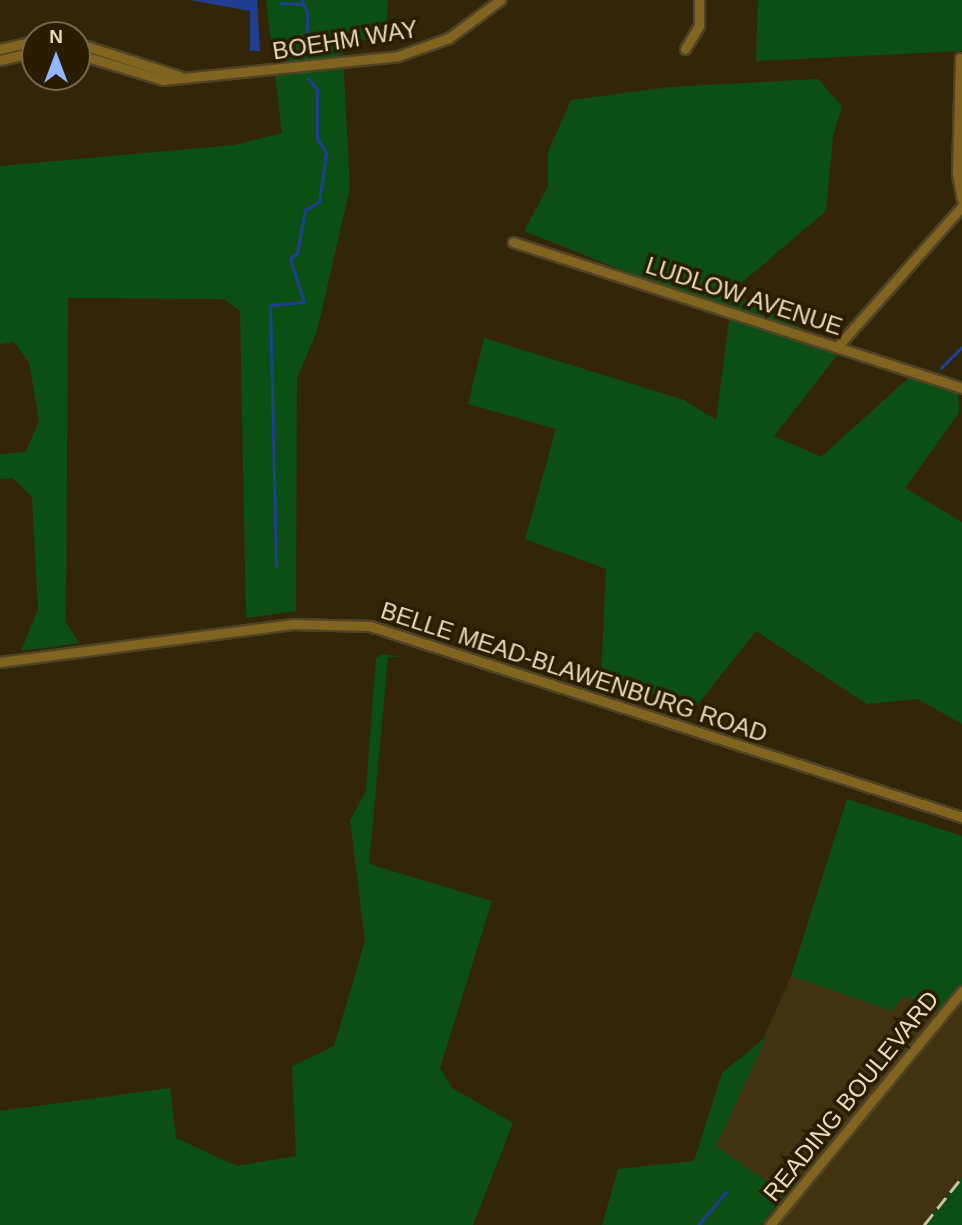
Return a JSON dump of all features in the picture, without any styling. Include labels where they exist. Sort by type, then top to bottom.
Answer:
[{"type":"street","name":"BOEHM WAY","points":[[91,58],[163,80],[417,51],[449,38],[500,0]]},
{"type":"street","points":[[685,49],[699,26],[699,0]]},
{"type":"street","points":[[0,49],[21,44]]},
{"type":"street","name":"BOEHM WAY","points":[[91,46],[181,76]]},
{"type":"street","points":[[96,60],[97,48]]},
{"type":"street","points":[[0,60],[21,55]]},
{"type":"street","points":[[960,58],[957,174],[962,200]]},
{"type":"street","points":[[837,347],[962,206]]},
{"type":"street","name":"LUDLOW AVENUE","points":[[513,242],[962,388]]},
{"type":"street","name":"BELLE MEAD-BLAWENBURG ROAD","points":[[0,662],[292,624],[370,626],[962,817]]},
{"type":"street","name":"READING BOULEVARD","points":[[771,1225],[962,991]]},
{"type":"shaded area","points":[[791,976],[892,1011],[903,996],[950,1013],[962,999],[962,1177],[923,1225],[761,1225],[785,1194],[716,1146]]},
{"type":"green space","points":[[266,0],[388,0],[386,33],[367,40],[342,36],[350,188],[317,331],[297,378],[296,611],[246,618],[240,311],[224,299],[68,298],[66,622],[79,643],[21,651],[38,609],[32,497],[13,478],[0,479],[0,454],[26,452],[39,420],[29,362],[14,342],[0,344],[0,166],[234,145],[282,133]]},
{"type":"green space","points":[[758,0],[962,0],[962,51],[756,61]]},
{"type":"green space","points":[[818,79],[842,106],[833,136],[826,211],[731,292],[842,349],[774,436],[821,457],[913,374],[958,388],[959,413],[905,488],[962,522],[962,724],[918,699],[867,704],[756,631],[695,708],[601,677],[606,569],[525,539],[556,429],[468,404],[484,338],[684,400],[716,420],[730,313],[524,231],[548,187],[548,152],[571,100],[670,87]]},
{"type":"green space","points":[[383,654],[401,657],[388,657],[369,864],[492,901],[440,1068],[452,1088],[513,1123],[473,1225],[0,1225],[0,1111],[170,1088],[176,1138],[237,1166],[296,1156],[292,1066],[334,1046],[365,941],[350,820],[366,791],[376,658]]},
{"type":"green space","points":[[847,799],[962,836],[962,999],[951,1014],[903,996],[892,1011],[791,976]]},
{"type":"green space","points":[[767,1036],[716,1146],[785,1194],[761,1225],[602,1225],[618,1169],[694,1161],[722,1073]]},
{"type":"green space","points":[[962,1177],[962,1225],[923,1225]]},
{"type":"water","points":[[190,0],[257,0],[260,51],[250,51],[250,11]]},
{"type":"waterway","points":[[302,0],[308,14],[306,53]]},
{"type":"waterway","points":[[280,3],[302,4]]},
{"type":"waterway","points":[[276,566],[270,305],[304,302],[290,259],[297,253],[305,210],[319,202],[326,153],[317,139],[317,90],[308,79]]},
{"type":"waterway","points":[[941,368],[962,347]]},
{"type":"waterway","points":[[698,1225],[726,1192]]},
{"type":"railway","points":[[924,1225],[962,1177]]}]
